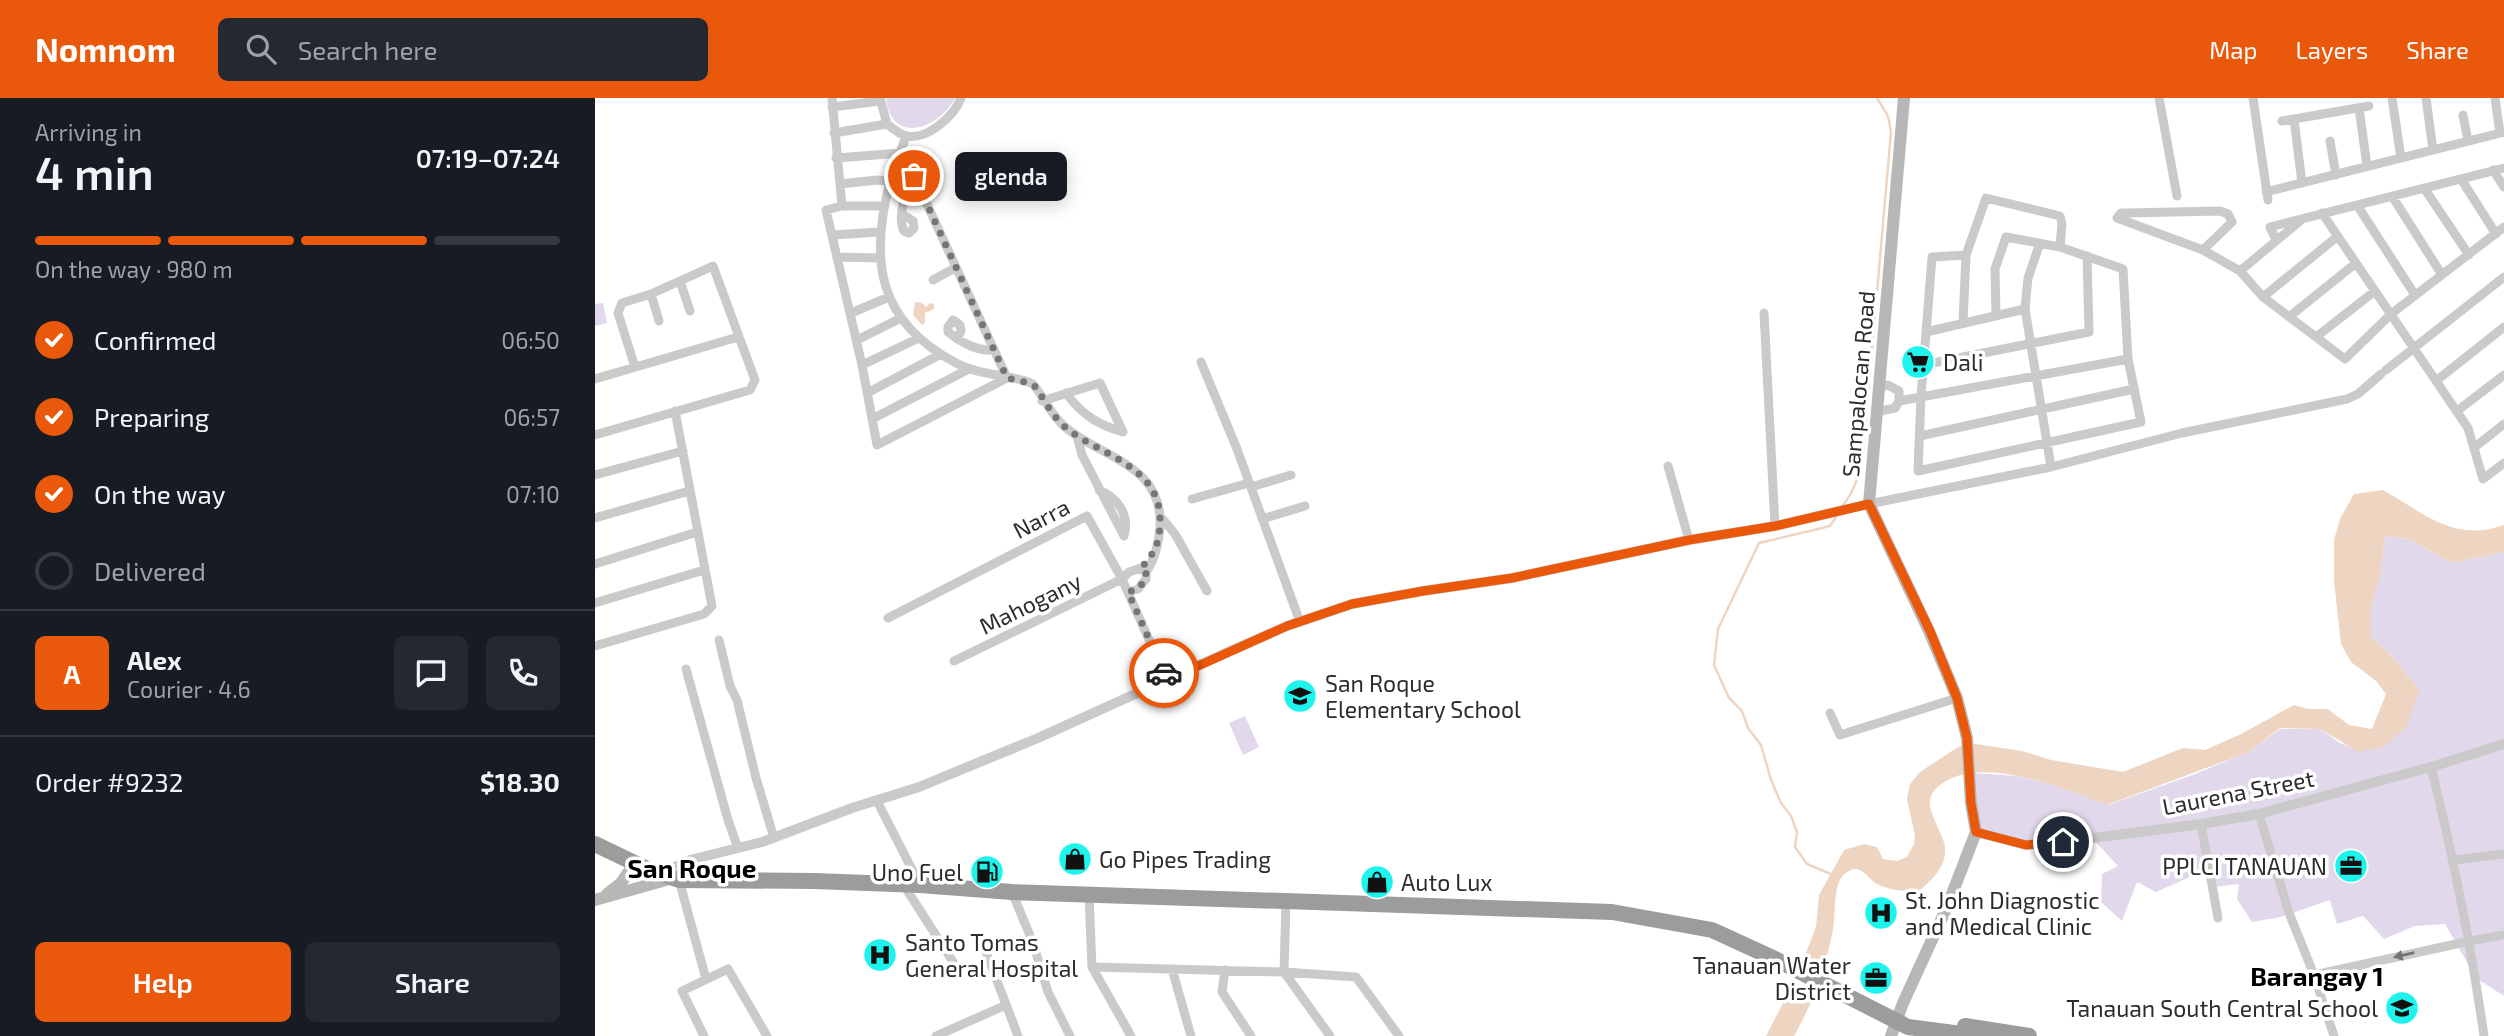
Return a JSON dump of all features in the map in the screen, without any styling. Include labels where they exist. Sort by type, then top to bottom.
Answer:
[{"type":"highway","points":[[595,844],[670,877],[912,885],[1011,892],[1612,912],[1712,930],[1908,1027],[1977,1036]]},
{"type":"highway","points":[[1896,1020],[1908,1018],[2029,1036]]},
{"type":"main road","name":"Sampalocan Road","points":[[1904,98],[1869,504],[1930,631],[1957,698],[1967,738],[1971,803],[1976,832]]},
{"type":"main road","points":[[1891,1036],[1976,832]]},
{"type":"main road","points":[[598,899],[621,883],[635,863]]},
{"type":"main road","points":[[598,899],[670,877]]},
{"type":"street","points":[[842,206],[832,102],[880,100],[887,124],[906,136],[923,134],[949,118],[961,98]]},
{"type":"street","points":[[2159,98],[2177,196]]},
{"type":"street","points":[[2253,98],[2267,196],[2302,183],[2502,132],[2495,98]]},
{"type":"street","points":[[2392,98],[2401,158]]},
{"type":"street","points":[[2426,98],[2433,150]]},
{"type":"street","points":[[2282,121],[2369,106]]},
{"type":"street","points":[[2358,108],[2367,166]]},
{"type":"street","points":[[2463,115],[2468,141]]},
{"type":"street","points":[[2294,119],[2302,183]]},
{"type":"street","points":[[834,133],[887,124]]},
{"type":"street","points":[[906,136],[890,181],[880,232],[879,258],[889,297],[901,318],[919,338],[969,369],[1033,384],[1051,413],[1077,436],[1118,458],[1146,480],[1161,517],[1175,534],[1207,591]]},
{"type":"street","points":[[2330,141],[2336,174]]},
{"type":"street","points":[[836,158],[901,153]]},
{"type":"street","points":[[901,153],[1007,378]]},
{"type":"street","points":[[2276,240],[2270,227],[2504,168]]},
{"type":"street","points":[[2493,170],[2504,187]]},
{"type":"street","points":[[902,214],[904,200],[914,176]]},
{"type":"street","points":[[2461,179],[2496,234]]},
{"type":"street","points":[[840,184],[890,181]]},
{"type":"street","points":[[2424,188],[2469,255]]},
{"type":"street","points":[[2392,196],[2442,275]]},
{"type":"street","points":[[1963,323],[1966,255],[1986,198],[2060,216],[2060,247]]},
{"type":"street","points":[[2357,205],[2415,295]]},
{"type":"street","points":[[885,206],[842,206],[826,210],[863,365],[877,445],[1007,378]]},
{"type":"street","points":[[2203,250],[2231,222],[2228,214],[2220,211],[2122,213],[2117,218],[2203,250],[2240,271],[2263,297],[2345,359],[2391,314],[2504,227]]},
{"type":"street","points":[[2322,213],[2468,428],[2483,479],[2504,463]]},
{"type":"street","points":[[2240,271],[2303,218]]},
{"type":"street","points":[[833,235],[880,232]]},
{"type":"street","points":[[2263,297],[2338,236]]},
{"type":"street","points":[[1966,255],[1932,257],[1921,397],[1919,471],[2141,422],[2128,359],[2123,269],[2060,247],[2006,237],[1995,269],[1996,314]]},
{"type":"street","points":[[2041,243],[2028,278],[2025,309],[2051,467]]},
{"type":"street","points":[[1923,365],[2089,332],[2087,256]]},
{"type":"street","points":[[838,257],[879,258]]},
{"type":"street","points":[[2289,317],[2356,263]]},
{"type":"street","points":[[595,435],[750,390],[754,386],[755,380],[713,266],[651,294],[622,303],[618,313],[635,368]]},
{"type":"street","points":[[933,280],[955,268]]},
{"type":"street","points":[[706,979],[670,877],[690,860],[774,838],[983,762],[1228,652],[1352,604],[1512,578],[1689,540],[1775,526],[2051,467],[2182,433],[2347,399],[2358,394],[2504,276]]},
{"type":"street","points":[[680,281],[690,311]]},
{"type":"street","points":[[2316,337],[2375,291]]},
{"type":"street","points":[[651,294],[659,321]]},
{"type":"street","points":[[851,313],[889,297]]},
{"type":"street","points":[[1926,332],[2025,309]]},
{"type":"street","points":[[1764,313],[1775,526]]},
{"type":"street","points":[[857,340],[901,318]]},
{"type":"street","points":[[2436,381],[2504,327]]},
{"type":"street","points":[[595,379],[738,337]]},
{"type":"street","points":[[863,365],[919,338]]},
{"type":"street","points":[[957,339],[983,350],[994,350]]},
{"type":"street","points":[[867,393],[941,354]]},
{"type":"street","points":[[1899,401],[2128,359]]},
{"type":"street","points":[[1201,362],[1300,622]]},
{"type":"street","points":[[872,419],[969,369]]},
{"type":"street","points":[[2457,411],[2504,375]]},
{"type":"street","points":[[1042,401],[1066,393],[1100,383],[1123,432],[1092,421],[1076,407],[1066,393]]},
{"type":"street","points":[[1876,412],[1895,408],[1899,401],[1899,391],[1888,385],[1878,387]]},
{"type":"street","points":[[1920,436],[2134,389]]},
{"type":"street","points":[[595,646],[709,611],[712,606],[675,411]]},
{"type":"street","points":[[2475,447],[2504,425]]},
{"type":"street","points":[[1077,436],[1081,455],[1099,490],[1124,536],[1126,526],[1122,509],[1113,496],[1099,490]]},
{"type":"street","points":[[595,475],[683,451]]},
{"type":"street","points":[[1668,466],[1689,540]]},
{"type":"street","points":[[1192,499],[1291,475]]},
{"type":"street","points":[[595,518],[689,491]]},
{"type":"street","points":[[1262,519],[1305,506]]},
{"type":"street","name":"Narra","points":[[888,618],[1087,516],[1122,579],[1167,680]]},
{"type":"street","points":[[1128,592],[1138,589],[1146,579],[1144,570],[1156,550],[1161,517]]},
{"type":"street","points":[[595,564],[697,532]]},
{"type":"street","points":[[595,603],[704,570]]},
{"type":"street","name":"Mahogany","points":[[954,661],[1122,579],[1129,572],[1144,570]]},
{"type":"street","points":[[719,640],[774,838]]},
{"type":"street","points":[[686,669],[738,848]]},
{"type":"street","points":[[1829,713],[1840,735],[1957,698]]},
{"type":"street","name":"Laurena Street","points":[[1976,832],[2026,845],[2201,824],[2259,814],[2504,744]]},
{"type":"street","points":[[2431,767],[2454,860],[2470,941],[2484,1036]]},
{"type":"street","points":[[877,800],[912,885],[957,968]]},
{"type":"street","points":[[2259,814],[2289,913],[2314,975],[2334,1036]]},
{"type":"street","points":[[2201,824],[2218,918]]},
{"type":"street","points":[[2454,860],[2504,854]]},
{"type":"street","points":[[1011,892],[1033,943],[1048,992],[1070,1036]]},
{"type":"street","points":[[1089,894],[1092,967],[1131,1036]]},
{"type":"street","points":[[1286,902],[1283,972],[1330,1036]]},
{"type":"street","points":[[2314,975],[2504,936]]},
{"type":"street","points":[[1018,1036],[982,944],[1033,943]]},
{"type":"street","points":[[1092,967],[1283,972],[1356,977],[1399,1036]]},
{"type":"street","points":[[704,1036],[682,990],[728,969],[767,1036]]},
{"type":"street","points":[[1172,969],[1191,1036]]},
{"type":"street","points":[[1224,970],[1223,992],[1251,1036]]},
{"type":"street","points":[[936,1036],[1006,1005]]},
{"type":"shaded area","points":[[886,98],[955,98],[938,118],[916,128],[897,123],[890,113]]},
{"type":"shaded area","points":[[915,302],[926,307],[930,303],[934,304],[934,309],[925,313],[925,323],[922,325],[913,315]]},
{"type":"shaded area","points":[[603,303],[607,323],[595,326],[595,304]]},
{"type":"shaded area","points":[[2383,490],[2426,516],[2455,528],[2486,530],[2504,525],[2504,552],[2452,563],[2409,539],[2385,536],[2381,570],[2371,609],[2371,637],[2391,655],[2420,690],[2406,727],[2384,747],[2358,752],[2321,729],[2280,728],[2249,752],[2107,805],[2049,784],[2004,774],[1963,774],[1946,781],[1933,792],[1930,801],[1931,811],[1945,847],[1944,860],[1938,872],[1919,891],[1882,886],[1858,869],[1843,875],[1837,887],[1833,930],[1826,959],[1808,1009],[1794,1036],[1766,1036],[1797,976],[1816,927],[1819,895],[1844,850],[1864,844],[1877,847],[1883,859],[1897,861],[1907,857],[1914,844],[1915,835],[1907,799],[1910,784],[1920,772],[1958,747],[1969,743],[2022,751],[2051,760],[2123,772],[2183,748],[2205,750],[2294,705],[2308,709],[2328,709],[2349,725],[2372,729],[2386,694],[2376,681],[2351,662],[2341,644],[2334,581],[2334,540],[2340,519],[2354,494]]},
{"type":"shaded area","points":[[2385,536],[2409,539],[2452,563],[2504,552],[2504,996],[2476,978],[2445,924],[2415,926],[2384,939],[2363,916],[2337,924],[2330,900],[2281,917],[2252,922],[2237,899],[2239,884],[2214,887],[2215,866],[2156,892],[2137,882],[2122,921],[2101,902],[2102,874],[2118,866],[2093,839],[2026,845],[1976,832],[1973,773],[2017,776],[2052,784],[2108,805],[2250,751],[2280,729],[2321,729],[2340,743],[2361,751],[2420,690],[2392,656],[2371,637],[2371,609]]},
{"type":"shaded area","points":[[1245,716],[1259,747],[1243,755],[1229,723]]},
{"type":"pier","points":[[1799,960],[1826,974],[1819,995],[1791,981]]},
{"type":"waterway","points":[[1843,505],[1854,487],[1863,453],[1891,132],[1888,116],[1877,98]]},
{"type":"waterway","points":[[1833,875],[1807,864],[1795,847],[1797,832],[1771,780],[1761,745],[1748,728],[1742,711],[1729,698],[1714,665],[1718,629],[1759,543],[1830,526],[1836,517]]},
{"type":"way so far","points":[[914,176],[1007,378],[1033,384],[1051,413],[1067,428],[1132,467],[1146,480],[1154,495],[1161,517],[1156,550],[1141,568],[1146,572],[1146,579],[1138,589],[1128,592],[1164,673]]},
{"type":"place","name":"glenda","points":[[914,176]]},
{"type":"place","name":"Dali","points":[[1918,362]]},
{"type":"place","name":"San Roque Elementary School","points":[[1300,696]]},
{"type":"place","name":"Go Pipes Trading","points":[[1075,859]]},
{"type":"place","name":"PPLCI TANAUAN","points":[[2351,866]]},
{"type":"place","name":"Uno Fuel","points":[[987,872]]},
{"type":"place","name":"Auto Lux","points":[[1377,882]]},
{"type":"place","name":"St. John Diagnostic and Medical Clinic","points":[[1881,913]]},
{"type":"place","name":"Santo Tomas General Hospital","points":[[880,955]]},
{"type":"place","name":"Tanauan Water District","points":[[1876,978]]},
{"type":"place","name":"Tanauan South Central School","points":[[2402,1008]]},
{"type":"district","name":"San Roque","points":[[692,867]]},
{"type":"district","name":"Barangay 1","points":[[2317,975]]},
{"type":"route","points":[[1164,673],[1167,680],[1287,626],[1352,604],[1512,578],[1689,540],[1775,526],[1869,504],[1930,631],[1957,698],[1967,738],[1971,803],[1976,832],[2026,845],[2063,842]]}]
